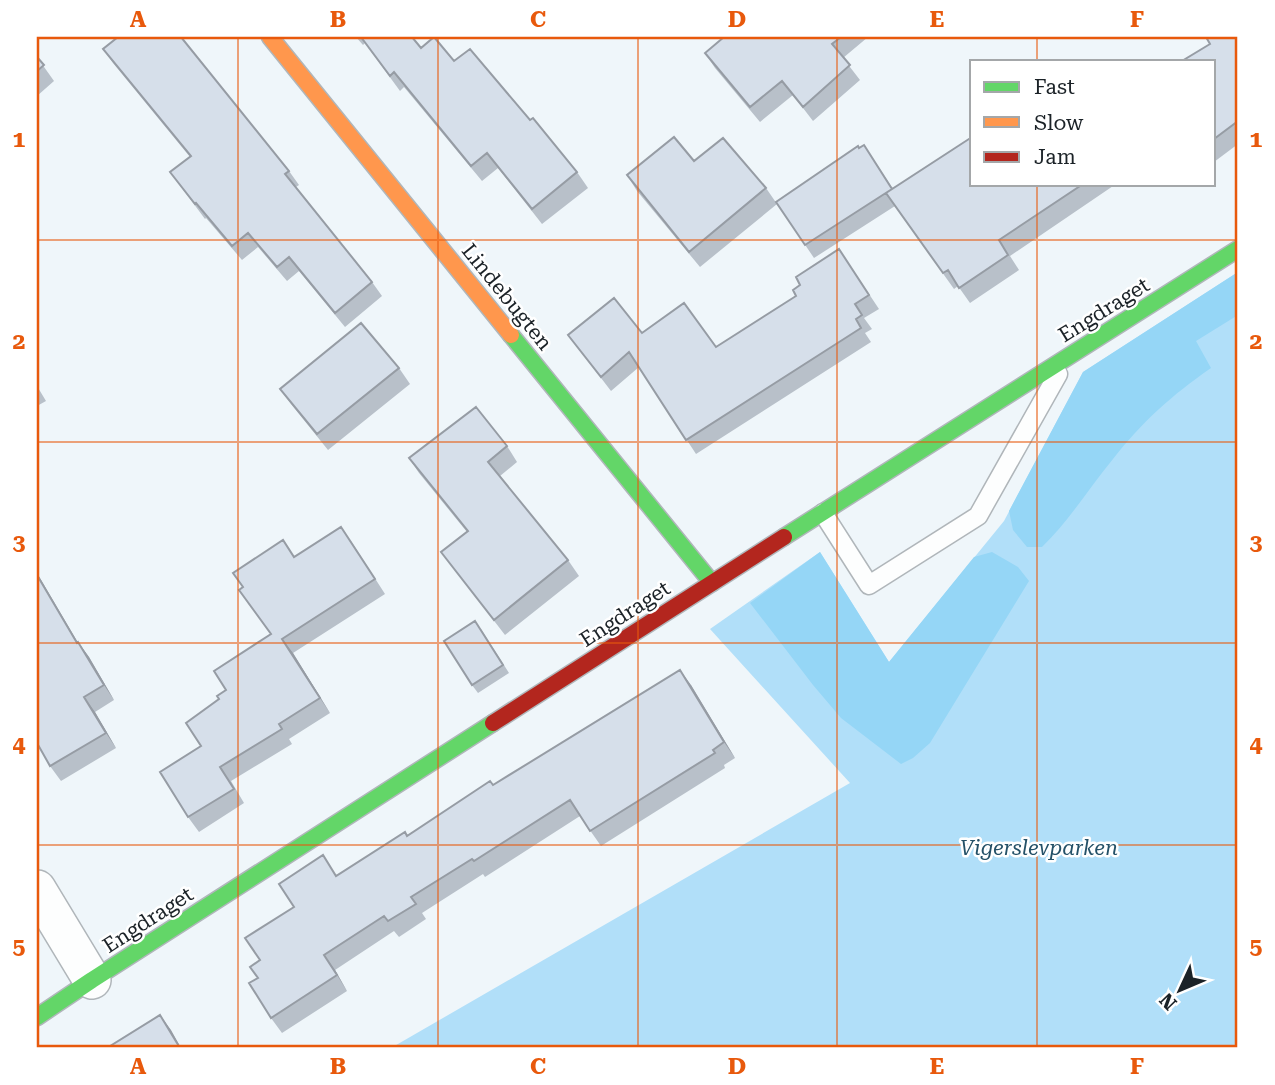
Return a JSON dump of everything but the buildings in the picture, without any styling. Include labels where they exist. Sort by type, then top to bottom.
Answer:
[{"type":"street","name":"Lindebugten","points":[[270,37],[712,583]]},
{"type":"street","name":"Engdraget","points":[[37,1017],[1238,249]]},
{"type":"street","points":[[37,889],[92,981]]},
{"type":"lane","points":[[823,513],[869,585],[978,516],[1067,358]]},
{"type":"green space","name":"Vigerslevparken","points":[[1238,272],[1238,1048],[391,1048],[850,783],[710,629],[820,552],[889,662],[1004,521],[1083,372]]},
{"type":"shaded area","points":[[1238,272],[1238,315],[1196,341],[1211,368],[1183,388],[1146,421],[1042,547],[1027,547],[1013,530],[1009,511],[1083,372]]},
{"type":"shaded area","points":[[820,552],[889,662],[974,557],[992,552],[1018,567],[1029,581],[930,743],[913,758],[901,764],[841,718],[750,603]]},
{"type":"traffic: fast","points":[[784,537],[1238,249]]},
{"type":"traffic: fast","points":[[511,335],[712,583]]},
{"type":"traffic: fast","points":[[37,1017],[493,723]]},
{"type":"traffic: slow","points":[[270,37],[511,335]]},
{"type":"traffic: jam","points":[[493,723],[784,537]]}]
